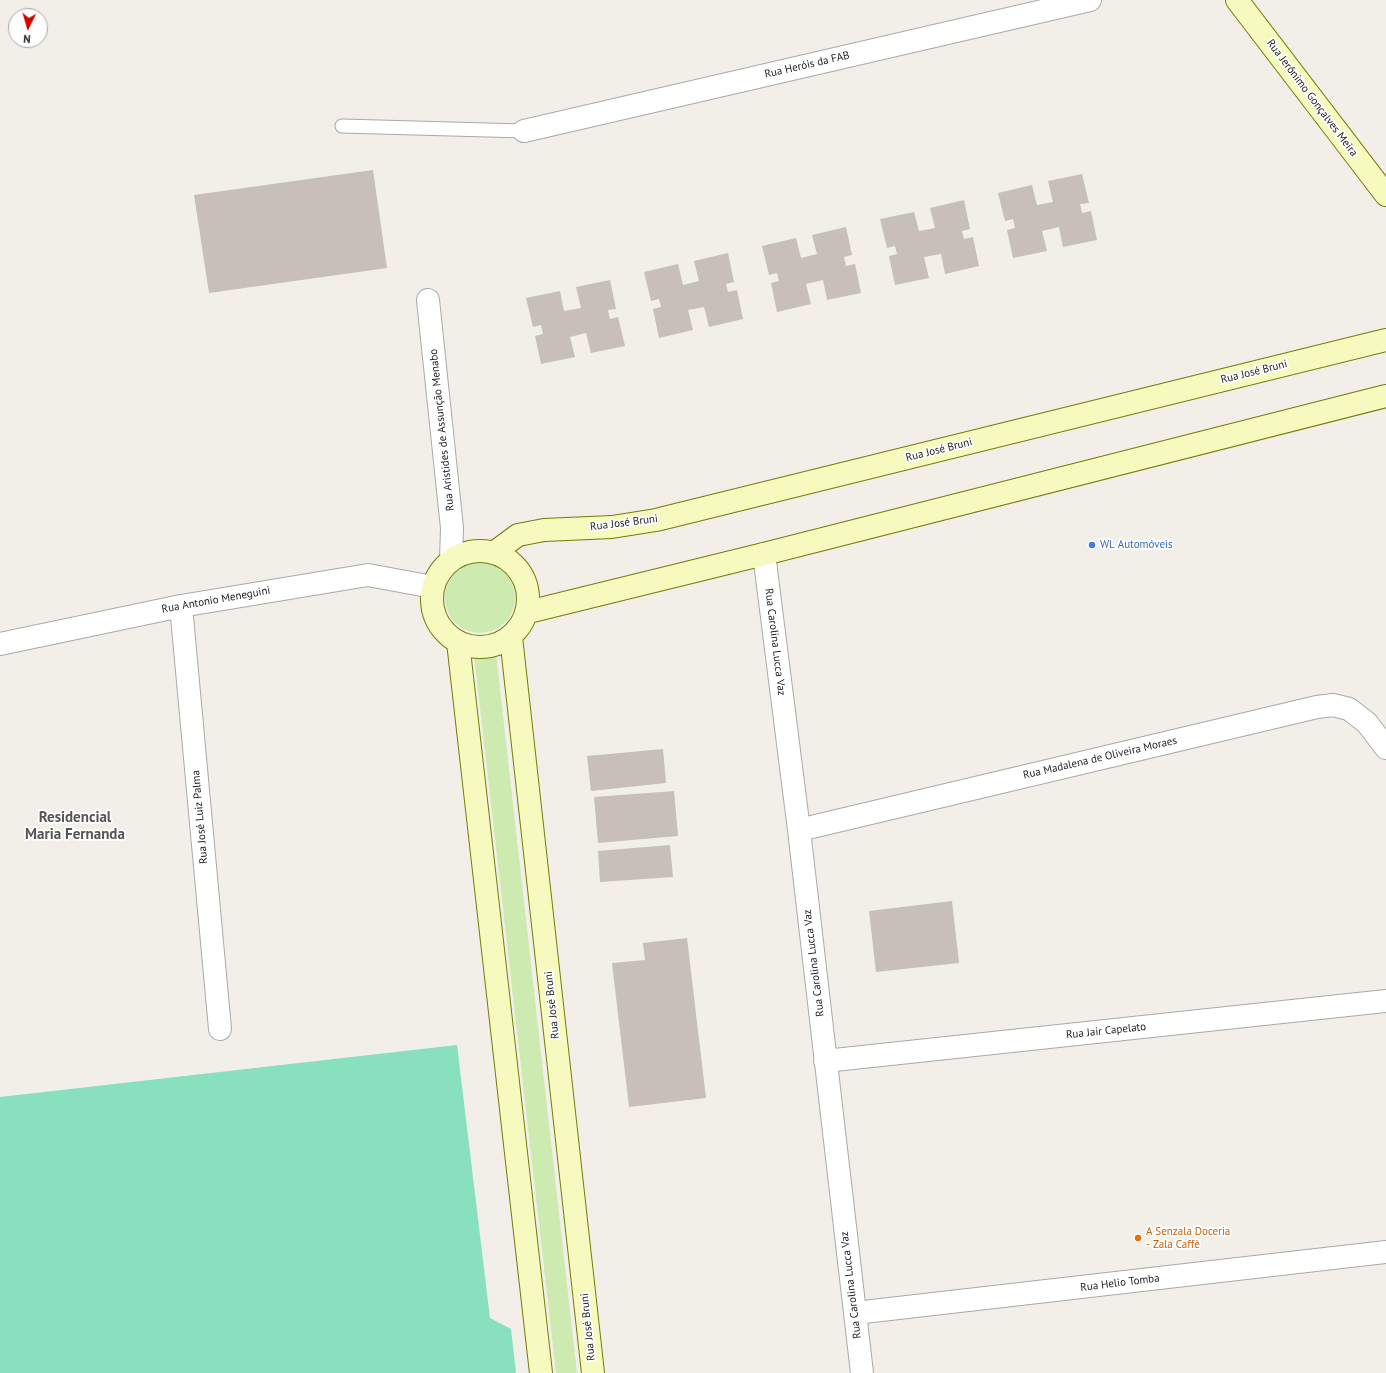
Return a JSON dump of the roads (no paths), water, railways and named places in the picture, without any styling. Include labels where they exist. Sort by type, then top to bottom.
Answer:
[{"type":"street","name":"Rua Heróis da FAB","points":[[524,130],[1090,0]]},
{"type":"street","name":"Rua Jerônimo Gonçalves Meira","points":[[1238,0],[1386,196]]},
{"type":"street","name":"Rua Aristides de Assunção Menabo","points":[[428,300],[452,528],[451,560]]},
{"type":"street","name":"Rua José Bruni","points":[[495,552],[518,535],[544,530],[612,527],[656,520],[1386,340]]},
{"type":"street","points":[[528,612],[764,554],[1386,396]]},
{"type":"street","points":[[480,550],[495,552],[512,561],[524,576],[529,594],[528,612],[522,626],[511,637],[499,644],[485,647],[471,647],[458,642],[445,632],[436,619],[432,603],[433,587],[440,572],[451,560],[464,553],[480,550]]},
{"type":"street","name":"Rua Carolina Lucca Vaz","points":[[764,554],[862,1373]]},
{"type":"street","name":"Rua Antonio Meneguini","points":[[0,644],[181,606],[368,575],[433,587]]},
{"type":"street","name":"Rua José Luiz Palma","points":[[181,606],[220,1029]]},
{"type":"street","name":"Rua José Bruni","points":[[511,637],[593,1373]]},
{"type":"street","points":[[458,642],[541,1373]]},
{"type":"street","name":"Rua Madalena de Oliveira Moraes","points":[[798,830],[1317,707],[1333,706],[1349,709],[1367,723],[1386,748]]},
{"type":"street","name":"Rua Jair Capelato","points":[[825,1061],[1386,1001]]},
{"type":"street","name":"Rua Helio Tomba","points":[[855,1313],[1386,1252]]},
{"type":"lane","points":[[342,126],[524,130]]},
{"type":"place","name":"WL Automóveis","points":[[1092,545]]},
{"type":"place","name":"A Senzala Doceria - Zala Caffè","points":[[1138,1238]]},
{"type":"district","name":"Residencial Maria Fernanda","points":[[75,826]]}]
